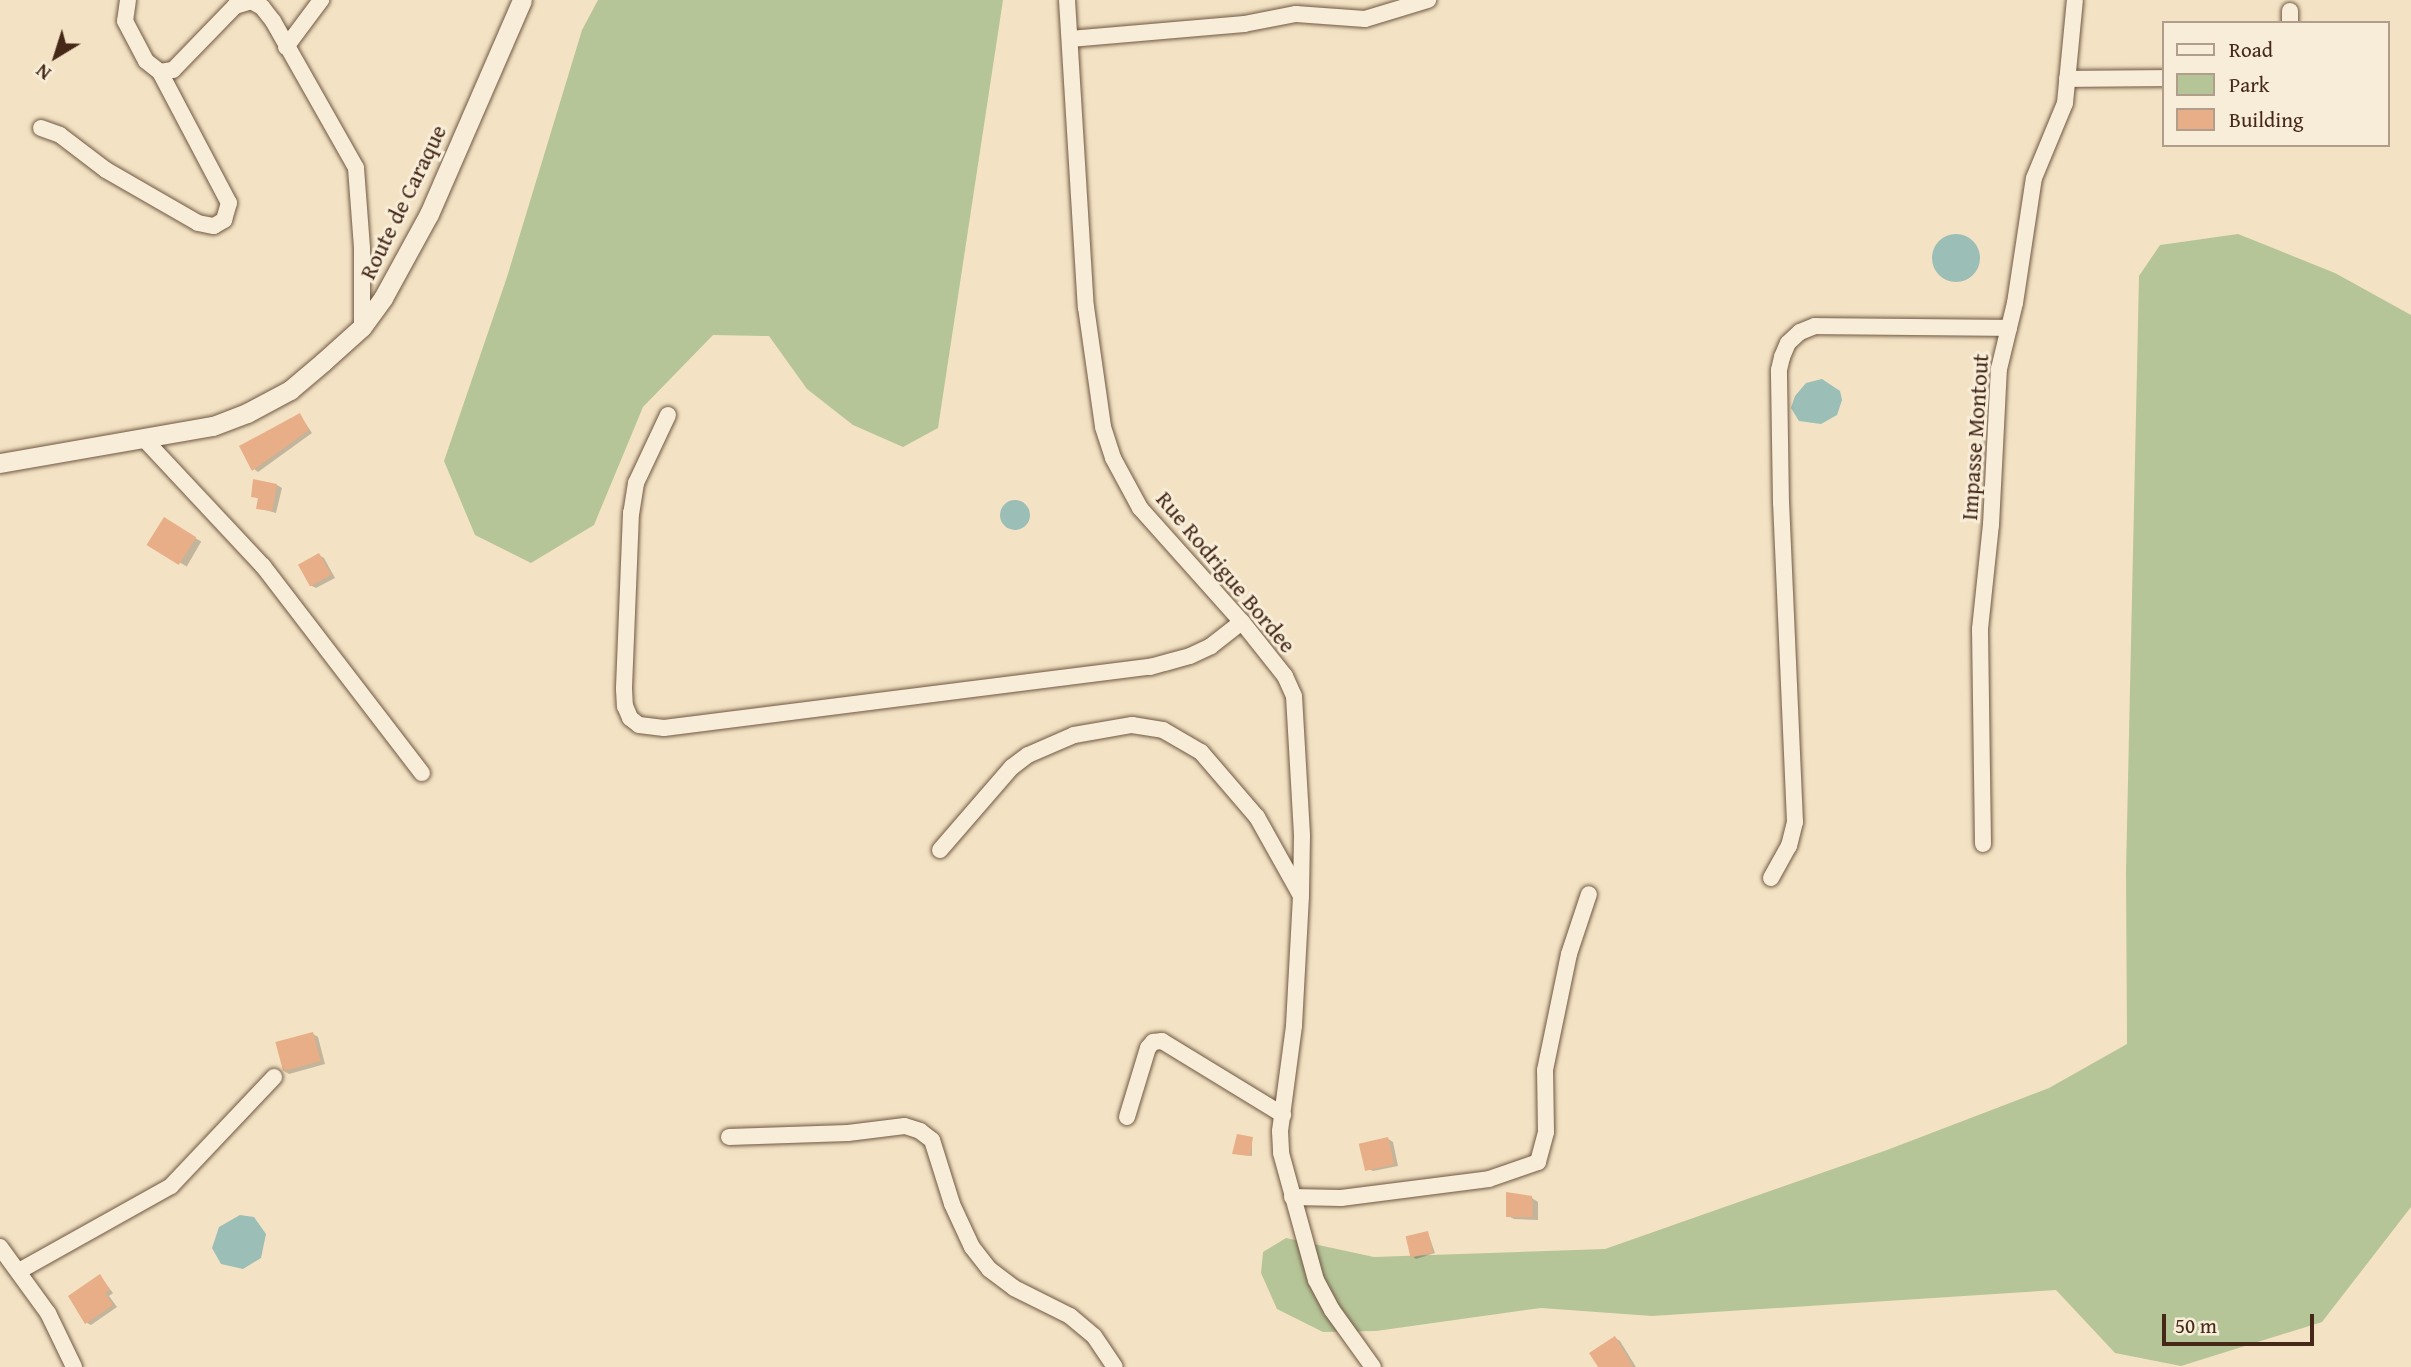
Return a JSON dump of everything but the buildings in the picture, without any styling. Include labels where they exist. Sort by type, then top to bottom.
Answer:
[{"type":"street","points":[[41,128],[60,135],[106,170],[198,223],[214,226],[224,220],[229,203],[160,72],[146,61],[125,21],[128,0]]},
{"type":"street","points":[[286,47],[321,0]]},
{"type":"street","name":"Route de Caraque","points":[[0,463],[145,440],[213,426],[247,413],[290,390],[362,327],[383,298],[429,214],[522,0]]},
{"type":"street","name":"Rue Rodrigue Bordee","points":[[1067,0],[1086,307],[1103,427],[1113,458],[1140,508],[1242,622],[1285,676],[1294,696],[1302,836],[1301,896],[1294,1026],[1281,1153],[1316,1280],[1332,1310],[1373,1367]]},
{"type":"street","points":[[1070,39],[1244,24],[1296,14],[1364,19],[1428,0]]},
{"type":"street","name":"Impasse Montout","points":[[1983,844],[1980,629],[1991,525],[1999,369],[2009,328],[2035,178],[2065,103],[2075,0]]},
{"type":"street","points":[[160,72],[173,70],[235,6],[251,1],[262,7],[356,168],[362,248],[362,327]]},
{"type":"street","points":[[2067,79],[2162,78]]},
{"type":"street","points":[[1771,878],[1789,846],[1795,822],[1781,503],[1779,370],[1788,342],[1800,332],[1815,326],[2009,328]]},
{"type":"street","points":[[668,415],[636,483],[631,513],[624,688],[625,706],[630,718],[639,725],[664,728],[1150,667],[1191,656],[1211,646],[1242,622]]},
{"type":"street","points":[[145,440],[263,566],[422,773]]},
{"type":"street","points":[[940,850],[1003,777],[1028,755],[1074,735],[1132,724],[1163,730],[1201,752],[1257,817],[1301,896]]},
{"type":"street","points":[[1292,1197],[1341,1198],[1489,1180],[1538,1162],[1546,1132],[1545,1070],[1569,954],[1589,894]]},
{"type":"street","points":[[1127,1117],[1148,1048],[1153,1042],[1162,1041],[1283,1115]]},
{"type":"street","points":[[19,1271],[171,1186],[274,1077]]},
{"type":"street","points":[[729,1138],[848,1133],[905,1126],[920,1131],[932,1140],[952,1204],[972,1247],[989,1269],[1014,1288],[1070,1316],[1094,1336],[1115,1367]]},
{"type":"street","points":[[0,1247],[48,1313],[74,1367]]},
{"type":"green space","points":[[598,0],[1003,0],[938,428],[903,447],[853,425],[807,389],[769,336],[713,335],[643,407],[594,525],[531,563],[475,535],[444,461],[507,277],[582,30]]},
{"type":"green space","points":[[2238,234],[2335,273],[2411,315],[2411,1207],[2322,1322],[2181,1366],[2115,1353],[2056,1290],[1652,1316],[1541,1308],[1376,1331],[1323,1332],[1277,1309],[1261,1273],[1263,1252],[1286,1238],[1374,1257],[1605,1249],[1887,1150],[2049,1088],[2127,1044],[2126,872],[2139,276],[2160,245]]},
{"type":"water","points":[[1956,234],[1973,241],[1980,258],[1973,275],[1956,282],[1939,275],[1932,258],[1939,241]]},
{"type":"water","points":[[1822,379],[1840,391],[1842,400],[1837,415],[1821,424],[1799,421],[1791,408],[1795,396],[1806,383]]},
{"type":"water","points":[[1015,500],[1021,501],[1029,509],[1029,521],[1021,529],[1015,530],[1009,529],[1001,521],[1000,515],[1001,509],[1009,501]]},
{"type":"water","points":[[240,1215],[254,1217],[266,1234],[261,1258],[243,1269],[221,1264],[212,1248],[219,1227]]}]
